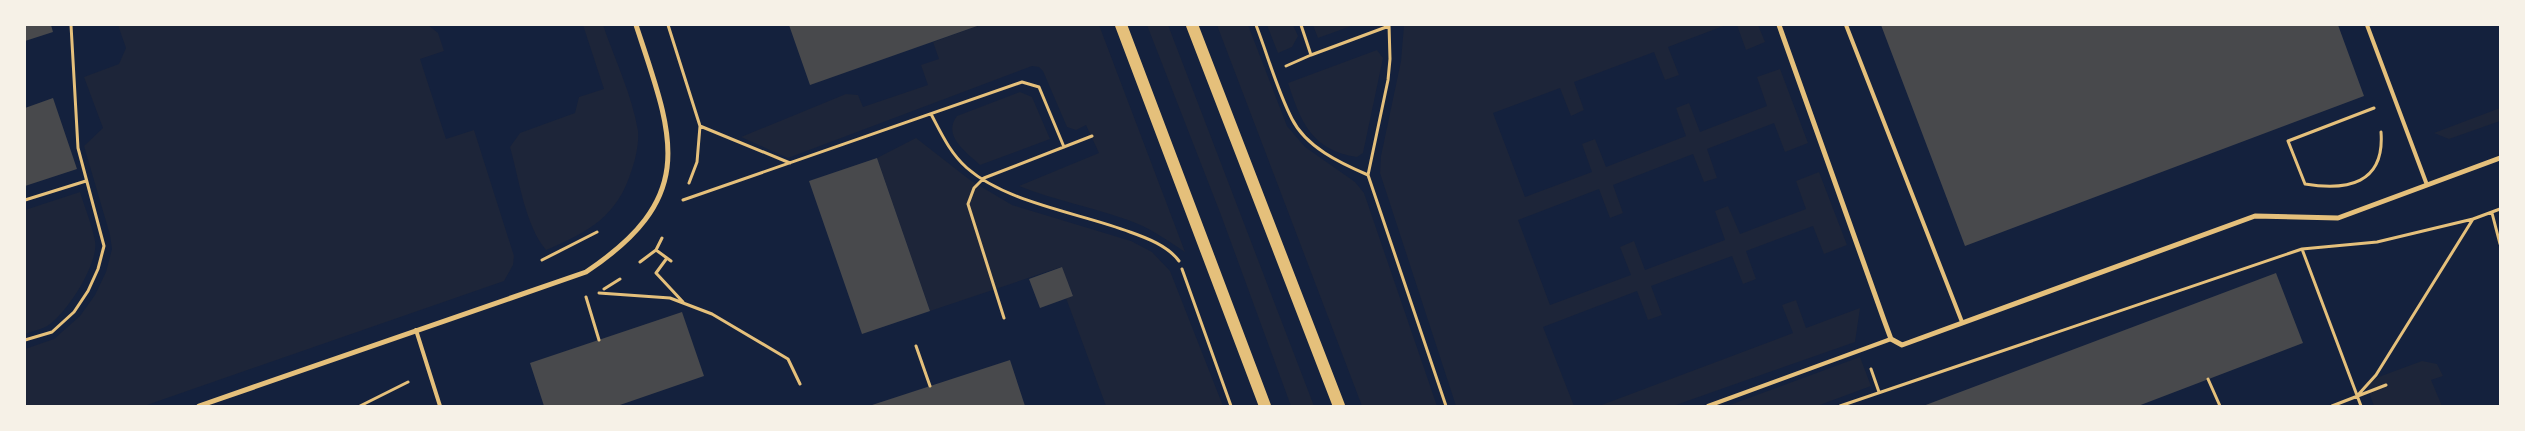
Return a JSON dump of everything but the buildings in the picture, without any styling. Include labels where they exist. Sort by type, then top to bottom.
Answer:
[{"type":"main road","points":[[1121,25],[1265,406]]},
{"type":"main road","points":[[1192,25],[1339,406]]},
{"type":"street","points":[[199,406],[586,272],[616,252],[637,232],[653,211],[666,177],[669,141],[660,98],[636,25]]},
{"type":"street","points":[[1779,25],[1891,339],[1902,345],[2255,216],[2338,218],[2500,158]]},
{"type":"lane","points":[[1846,25],[1962,322]]},
{"type":"lane","points":[[2367,25],[2427,185]]},
{"type":"lane","points":[[416,330],[440,406]]},
{"type":"lane","points":[[1708,406],[1891,339]]},
{"type":"path","points":[[25,340],[52,332],[74,312],[88,291],[98,269],[104,246],[78,148],[71,25]]},
{"type":"path","points":[[1256,25],[1292,120],[1314,146],[1345,165],[1368,175]]},
{"type":"path","points":[[1301,25],[1310,55]]},
{"type":"path","points":[[1286,66],[1388,25],[1390,59],[1388,80],[1368,175],[1446,406]]},
{"type":"path","points":[[682,201],[1022,82],[1038,87],[1064,147]]},
{"type":"path","points":[[2376,167],[2358,183],[2328,188],[2305,184],[2288,141],[2377,107]]},
{"type":"path","points":[[931,114],[950,148],[968,168],[984,178],[1024,200],[1109,224],[1154,241],[1178,259],[1231,406]]},
{"type":"path","points":[[700,126],[790,163]]},
{"type":"path","points":[[1004,318],[968,204],[974,188],[984,178],[1092,136]]},
{"type":"path","points":[[25,200],[86,181]]},
{"type":"path","points":[[1840,406],[2302,249],[2377,242],[2473,219],[2500,210]]},
{"type":"path","points":[[2492,213],[2500,244]]},
{"type":"path","points":[[2357,396],[2376,375],[2473,219]]},
{"type":"path","points":[[541,261],[605,228]]},
{"type":"path","points":[[2302,249],[2361,406]]},
{"type":"path","points":[[656,250],[669,259],[656,273],[686,304]]},
{"type":"path","points":[[596,292],[670,298],[712,314],[788,359],[800,384]]},
{"type":"path","points":[[586,296],[599,340]]},
{"type":"path","points":[[916,346],[930,386]]},
{"type":"path","points":[[360,406],[429,372]]},
{"type":"path","points":[[2208,380],[2220,406]]},
{"type":"path","points":[[2332,406],[2386,385]]},
{"type":"shaded area","points":[[118,25],[428,25],[438,33],[444,51],[420,59],[446,139],[474,130],[514,256],[513,265],[504,281],[144,406],[25,406],[25,349],[54,339],[80,316],[95,295],[106,272],[112,249],[110,235],[84,146],[103,128],[84,77],[119,64],[126,48]]},
{"type":"shaded area","points":[[583,25],[603,25],[632,104],[638,131],[637,150],[626,185],[610,211],[588,229],[546,250],[539,240],[528,215],[510,147],[520,133],[575,113],[579,97],[604,89]]},
{"type":"shaded area","points":[[980,25],[1099,25],[1185,252],[1158,234],[1136,223],[1019,186],[1099,153],[1086,125],[1076,130],[1067,127],[1043,71],[1039,67],[1032,66],[788,158],[741,137],[846,94],[858,95],[863,107],[928,85],[921,65],[939,59],[933,42]]},
{"type":"shaded area","points":[[1147,25],[1168,25],[1314,406],[1291,406],[1221,215]]},
{"type":"shaded area","points":[[1217,25],[1248,25],[1287,126],[1305,147],[1355,182],[1364,193],[1437,406],[1362,406]]},
{"type":"shaded area","points":[[1267,25],[1293,25],[1298,36],[1292,47],[1278,53]]},
{"type":"shaded area","points":[[1313,25],[1354,25],[1318,38]]},
{"type":"shaded area","points":[[1404,25],[1726,25],[1668,47],[1679,75],[1665,80],[1654,52],[1574,82],[1584,110],[1571,116],[1560,88],[1493,113],[1525,197],[1592,172],[1582,144],[1595,139],[1606,167],[1686,136],[1676,108],[1689,103],[1700,132],[1767,106],[1757,77],[1780,69],[1808,143],[1785,152],[1774,123],[1707,149],[1717,178],[1704,182],[1693,154],[1613,185],[1623,213],[1610,218],[1599,189],[1518,220],[1550,305],[1631,275],[1620,247],[1634,241],[1645,270],[1725,240],[1715,211],[1728,206],[1740,234],[1806,209],[1796,181],[1819,172],[1847,245],[1824,254],[1813,226],[1746,251],[1756,279],[1743,284],[1732,256],[1651,286],[1662,315],[1648,320],[1637,291],[1543,327],[1574,406],[1456,406],[1380,173],[1381,156],[1401,61]]},
{"type":"shaded area","points":[[1737,25],[1758,25],[1765,42],[1746,50]]},
{"type":"shaded area","points":[[1377,50],[1383,58],[1363,153],[1357,157],[1329,148],[1318,141],[1303,122],[1288,83]]},
{"type":"shaded area","points":[[1020,92],[1032,97],[1050,139],[980,165],[963,149],[954,137],[953,123],[957,116]]},
{"type":"shaded area","points":[[2500,108],[2500,121],[2449,139],[2434,133]]},
{"type":"shaded area","points":[[916,138],[970,180],[1012,205],[1131,241],[1152,252],[1170,271],[1223,406],[1106,406],[1066,298],[1073,295],[1061,267],[930,311],[877,158]]},
{"type":"shaded area","points":[[80,192],[95,241],[95,250],[87,274],[73,298],[57,318],[45,327],[25,334],[25,210]]},
{"type":"shaded area","points":[[1796,300],[1806,328],[1860,308],[1855,342],[1673,406],[1599,406],[1793,333],[1782,305]]},
{"type":"shaded area","points":[[1860,357],[1871,386],[1817,406],[1727,406]]},
{"type":"shaded area","points":[[2422,361],[2437,364],[2443,376],[2431,380],[2442,406],[2374,406],[2365,382]]}]
